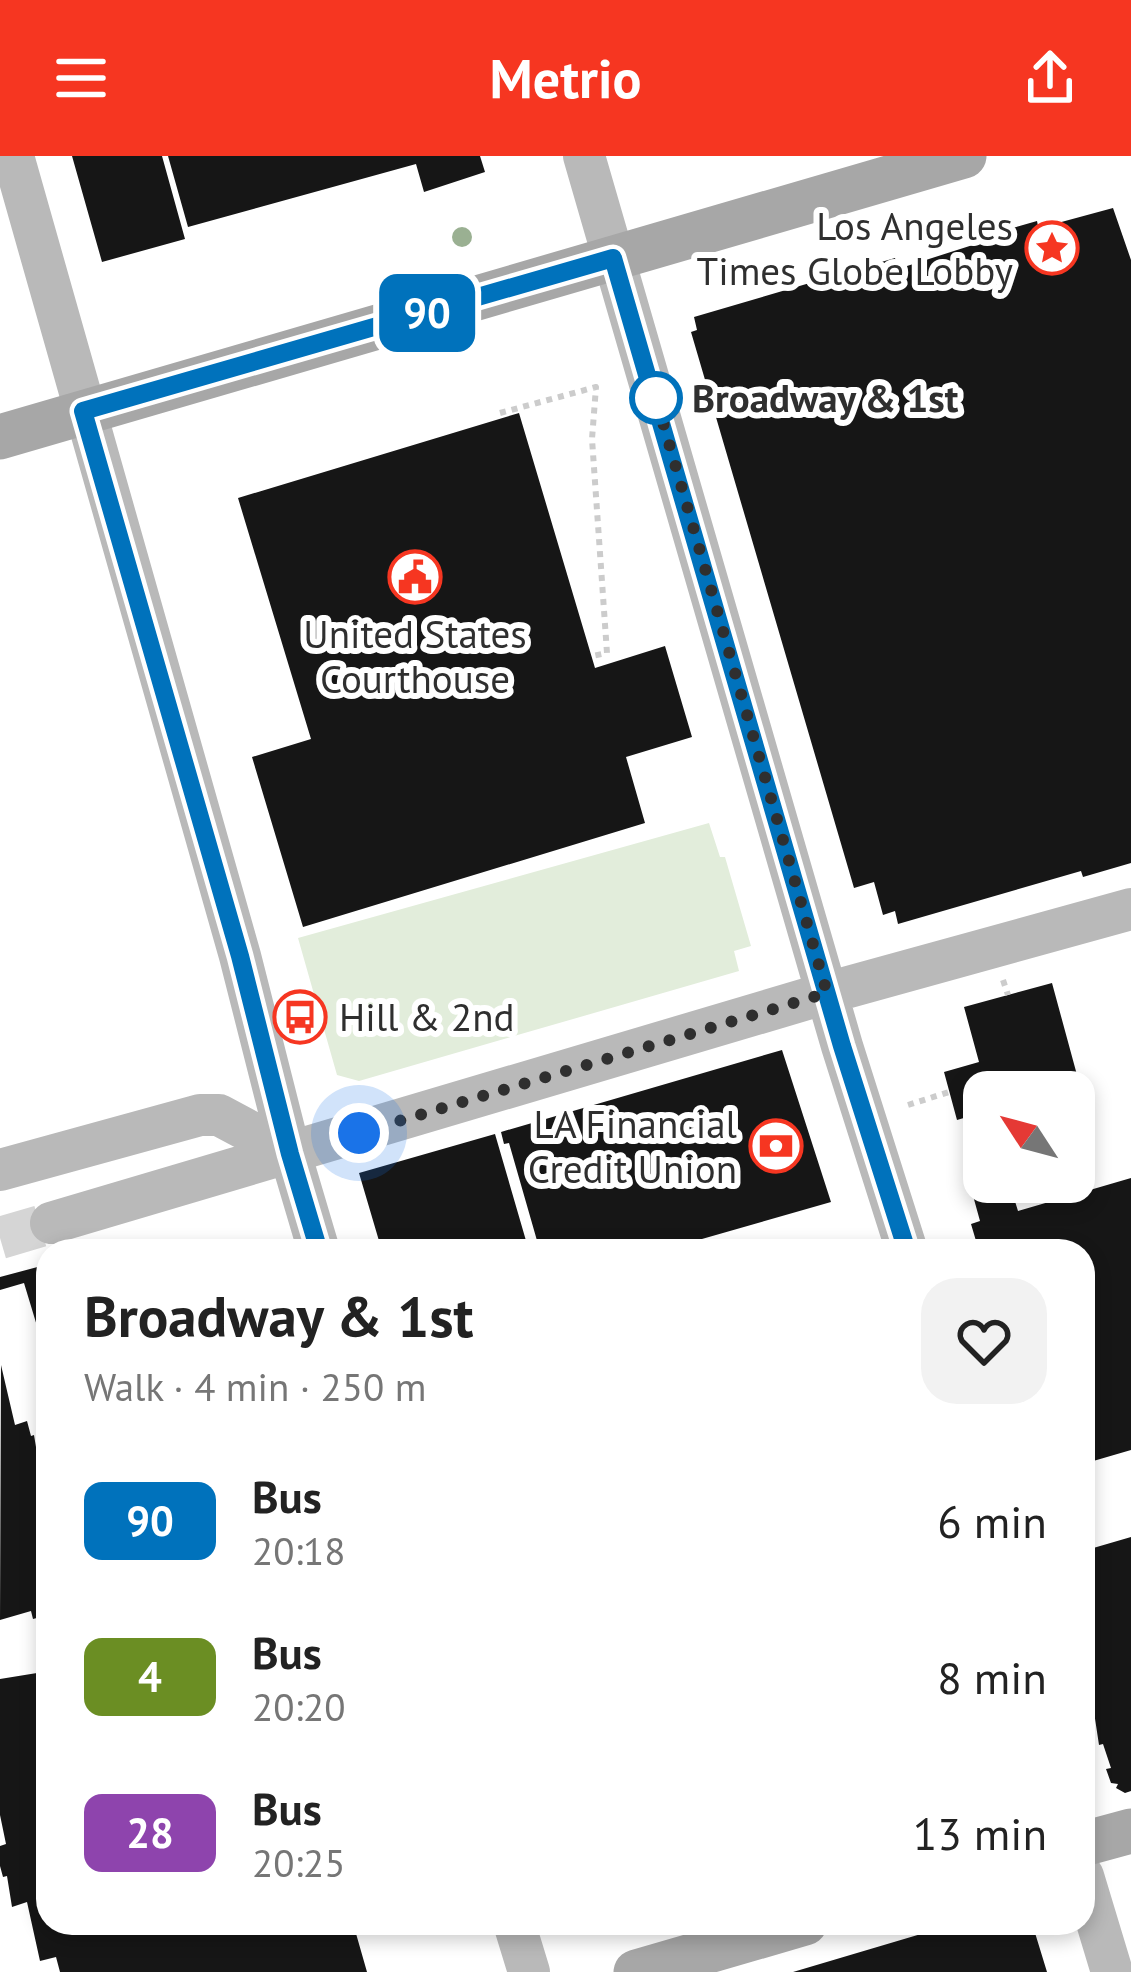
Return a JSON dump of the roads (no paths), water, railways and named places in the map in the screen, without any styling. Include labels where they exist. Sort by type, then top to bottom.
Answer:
[{"type":"main road","points":[[13,156],[315,1239]]},
{"type":"main road","points":[[584,156],[827,993],[903,1239]]},
{"type":"main road","points":[[0,436],[964,156]]},
{"type":"main road","points":[[51,1223],[827,993],[1131,909]]},
{"type":"main road","points":[[0,1170],[200,1115],[219,1114],[290,1154]]},
{"type":"main road","points":[[1095,1841],[1131,1832]]},
{"type":"main road","points":[[1095,1916],[1112,1972]]},
{"type":"main road","points":[[518,1935],[529,1972]]},
{"type":"main road","points":[[637,1972],[764,1935]]},
{"type":"tunnel","points":[[0,1238],[51,1223]]},
{"type":"place","name":"Los Angeles Times Globe Lobby","points":[[1052,248]]},
{"type":"place","name":"Broadway & 1st","points":[[656,398]]},
{"type":"place","name":"United States Courthouse","points":[[415,577]]},
{"type":"place","name":"Hill & 2nd","points":[[300,1017]]},
{"type":"place","name":"LA Financial Credit Union","points":[[776,1146]]}]
